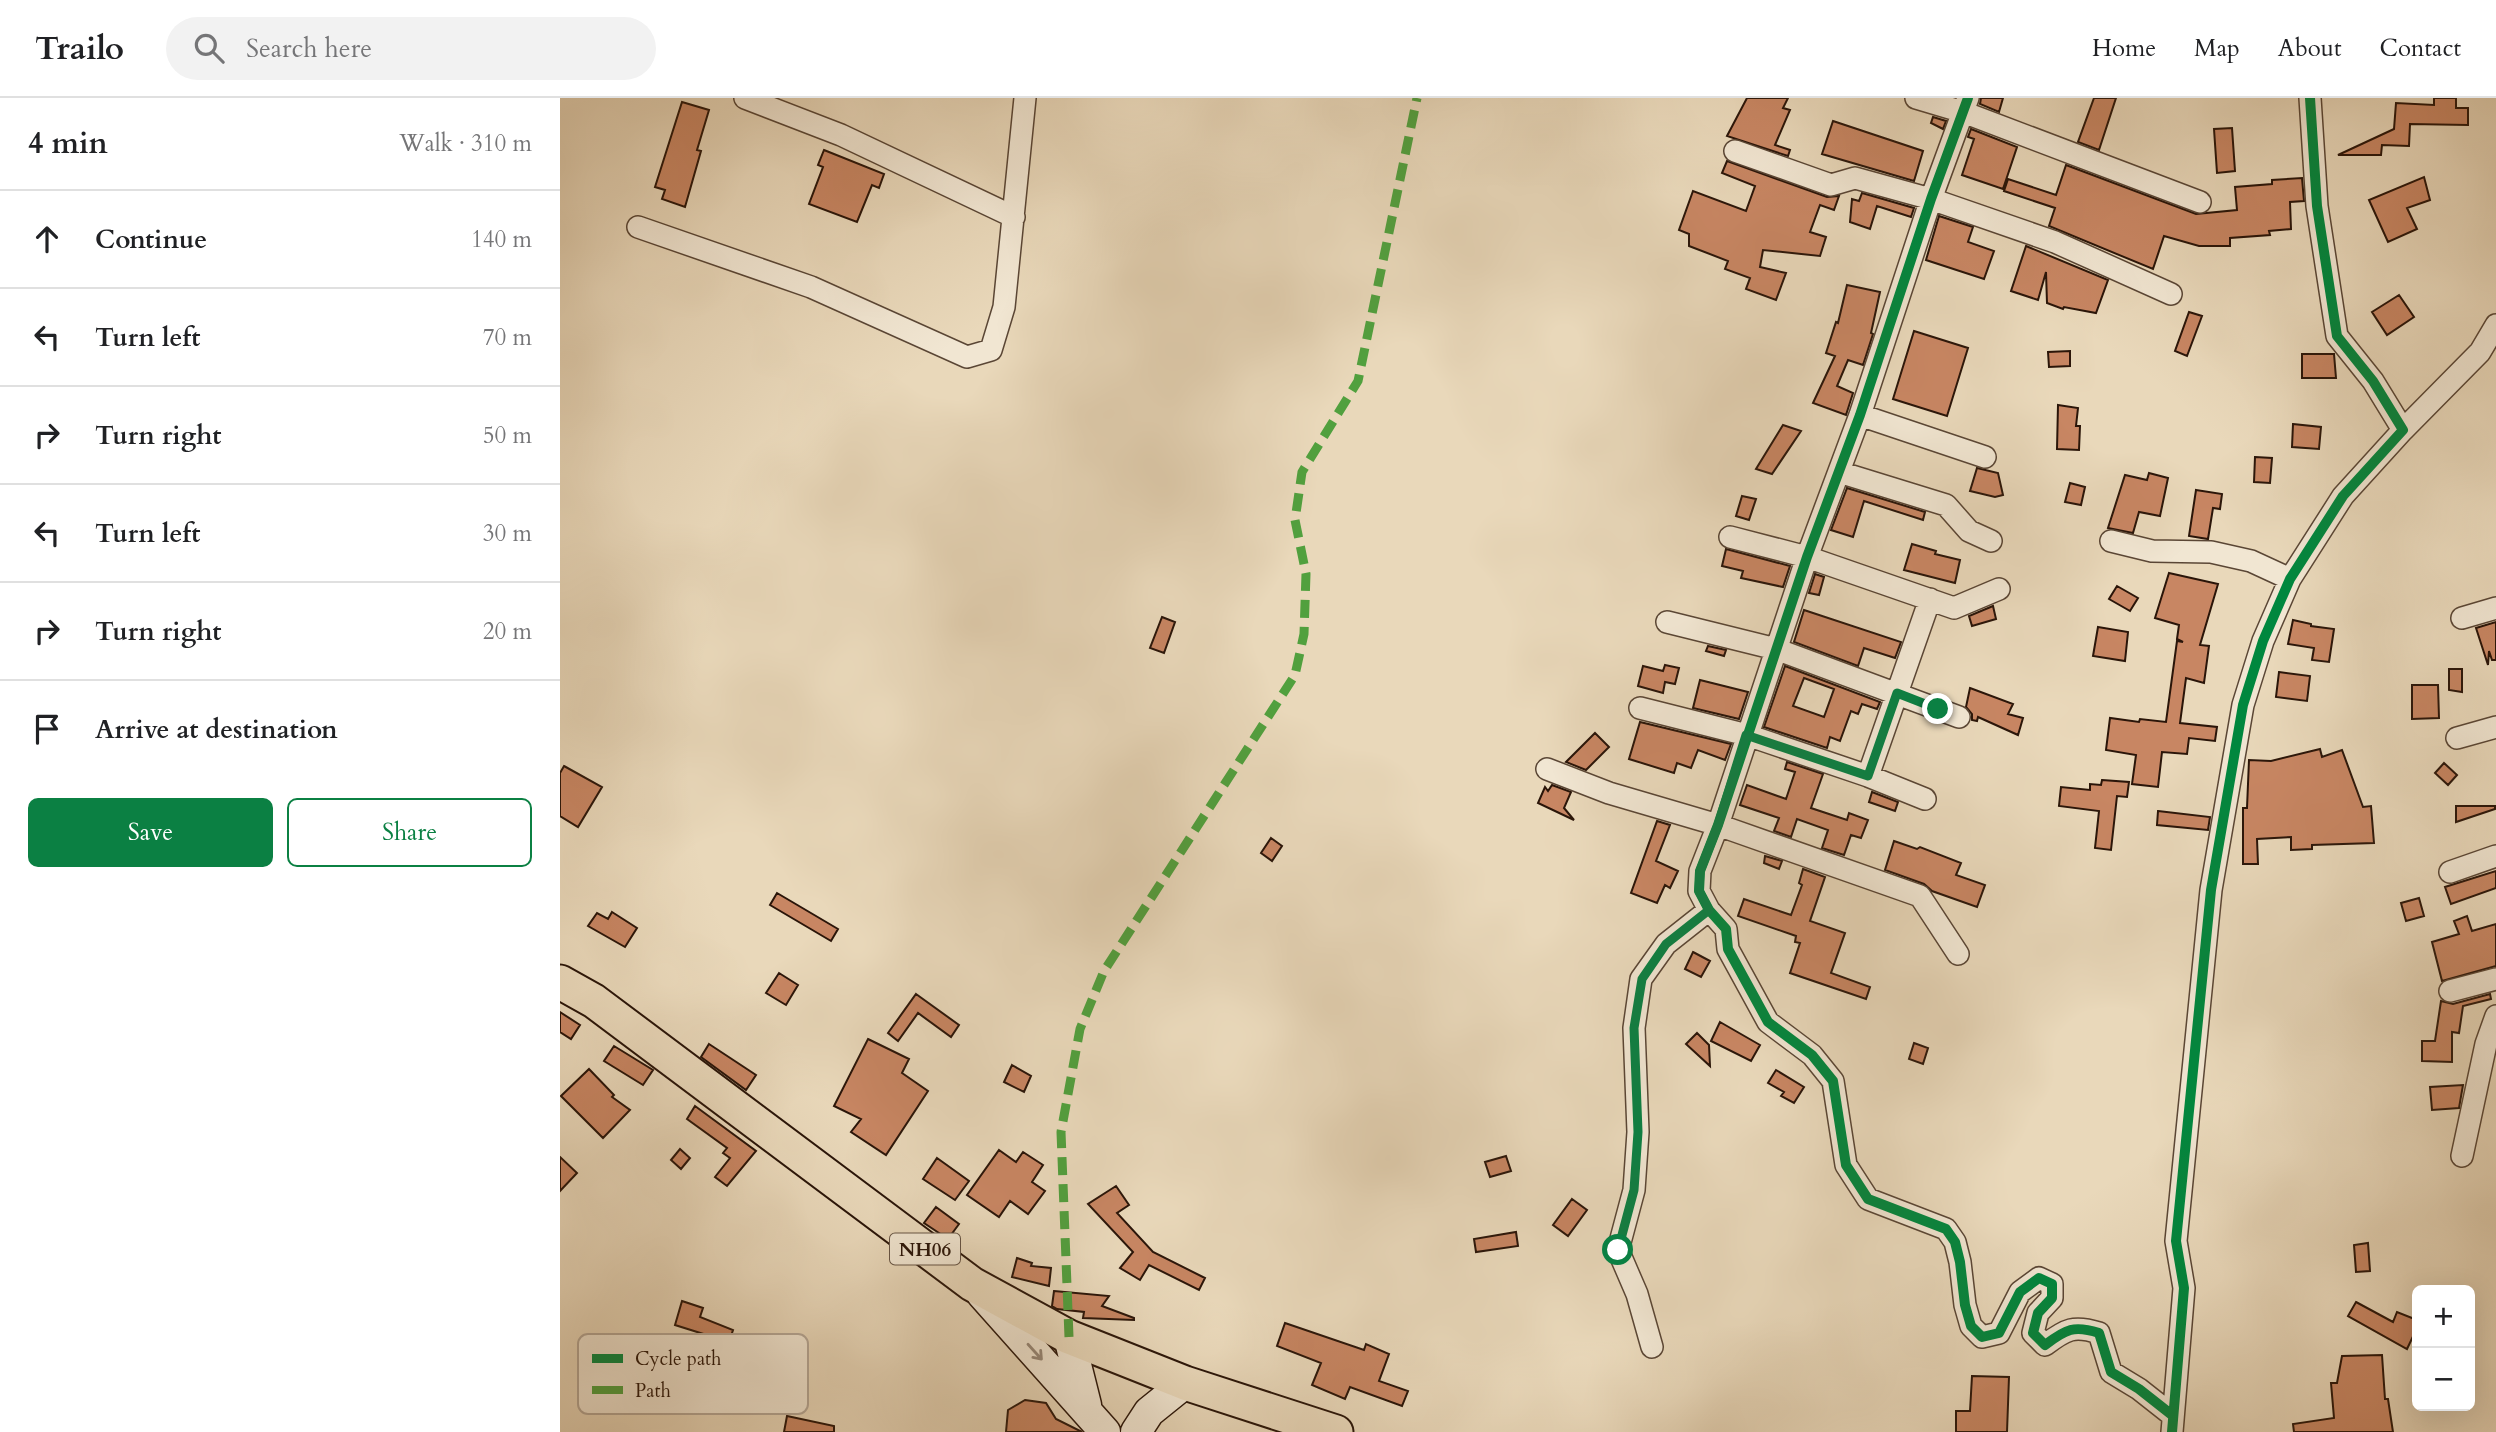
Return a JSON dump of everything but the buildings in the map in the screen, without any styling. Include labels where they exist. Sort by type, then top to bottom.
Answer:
[{"type":"main road","name":"NH06","points":[[560,982],[594,1001],[972,1284],[1069,1337],[1185,1383],[1336,1432]]},
{"type":"main road","points":[[972,1284],[1105,1432]]},
{"type":"main road","points":[[1069,1337],[1087,1409]]},
{"type":"main road","points":[[1136,1432],[1149,1412],[1185,1383]]},
{"type":"street","points":[[746,98],[841,135],[1014,217]]},
{"type":"street","points":[[638,227],[811,287],[967,357],[991,350],[1004,307],[1025,98]]},
{"type":"street","points":[[1916,98],[1965,105],[2200,202]]},
{"type":"street","points":[[2310,98],[2317,206],[2337,336],[2373,381],[2403,430]]},
{"type":"street","points":[[1965,105],[1860,415],[1807,557],[1746,735],[1718,825],[1700,871],[1699,891],[1709,910],[1726,929],[1728,949],[1768,1022],[1812,1055],[1833,1081],[1846,1165],[1868,1199],[1946,1229],[1955,1242],[1971,1326],[1982,1337],[1999,1333],[2020,1292],[2039,1278],[2052,1284],[2052,1298],[2038,1313],[2033,1333],[2045,1345],[2064,1331],[2082,1328],[2099,1332],[2111,1371],[2139,1389],[2172,1423]]},
{"type":"street","points":[[1735,152],[1831,185],[1855,178],[1931,199],[2055,242],[2171,294]]},
{"type":"street","points":[[2172,1423],[2184,1288],[2176,1241],[2211,890],[2243,705],[2263,641],[2290,579],[2343,496],[2480,352],[2496,325]]},
{"type":"street","points":[[1860,415],[1986,457]]},
{"type":"street","points":[[1839,472],[1946,505],[1969,531],[1991,541]]},
{"type":"street","points":[[1730,537],[1807,557],[1954,608],[1999,589]]},
{"type":"street","points":[[2111,541],[2152,551],[2211,552],[2251,561],[2290,579]]},
{"type":"street","points":[[1868,776],[1930,599]]},
{"type":"street","points":[[2462,618],[2496,608]]},
{"type":"street","points":[[1667,622],[1776,649],[1959,717]]},
{"type":"street","points":[[1640,708],[1746,735],[1868,776],[1925,799]]},
{"type":"street","points":[[2457,738],[2496,727]]},
{"type":"street","points":[[1547,769],[1609,793],[1718,825],[1920,896],[1958,954]]},
{"type":"street","points":[[2449,872],[2496,856]]},
{"type":"street","points":[[1652,1347],[1637,1294],[1618,1250],[1634,1190],[1638,1132],[1634,1028],[1642,979],[1666,944],[1709,910]]},
{"type":"street","points":[[2450,991],[2496,979]]},
{"type":"street","points":[[2462,1156],[2486,1044],[2496,1016]]},
{"type":"marked path","points":[[1069,1337],[1061,1132],[1080,1029],[1104,971],[1295,675],[1304,634],[1306,574],[1295,520],[1302,472],[1358,381],[1417,98]]},
{"type":"cycle path","points":[[1968,98],[1700,871],[1699,891],[1709,910],[1726,929],[1728,949],[1768,1022],[1812,1055],[1833,1081],[1846,1165],[1868,1199],[1946,1229],[1955,1242],[1971,1326],[1982,1337],[1999,1333],[2020,1292],[2039,1278],[2052,1284],[2052,1298],[2038,1313],[2033,1333],[2045,1345],[2071,1330],[2083,1329],[2099,1333],[2111,1372],[2139,1389],[2172,1415]]},
{"type":"cycle path","points":[[2172,1432],[2184,1288],[2176,1241],[2211,890],[2243,705],[2263,641],[2290,579],[2343,496],[2403,430],[2373,381],[2337,336],[2317,206],[2310,98]]},
{"type":"route","points":[[1618,1250],[1634,1190],[1638,1132],[1634,1028],[1642,979],[1666,944],[1709,910],[1699,891],[1700,871],[1718,825],[1746,735],[1868,776],[1897,693],[1938,709]]}]
